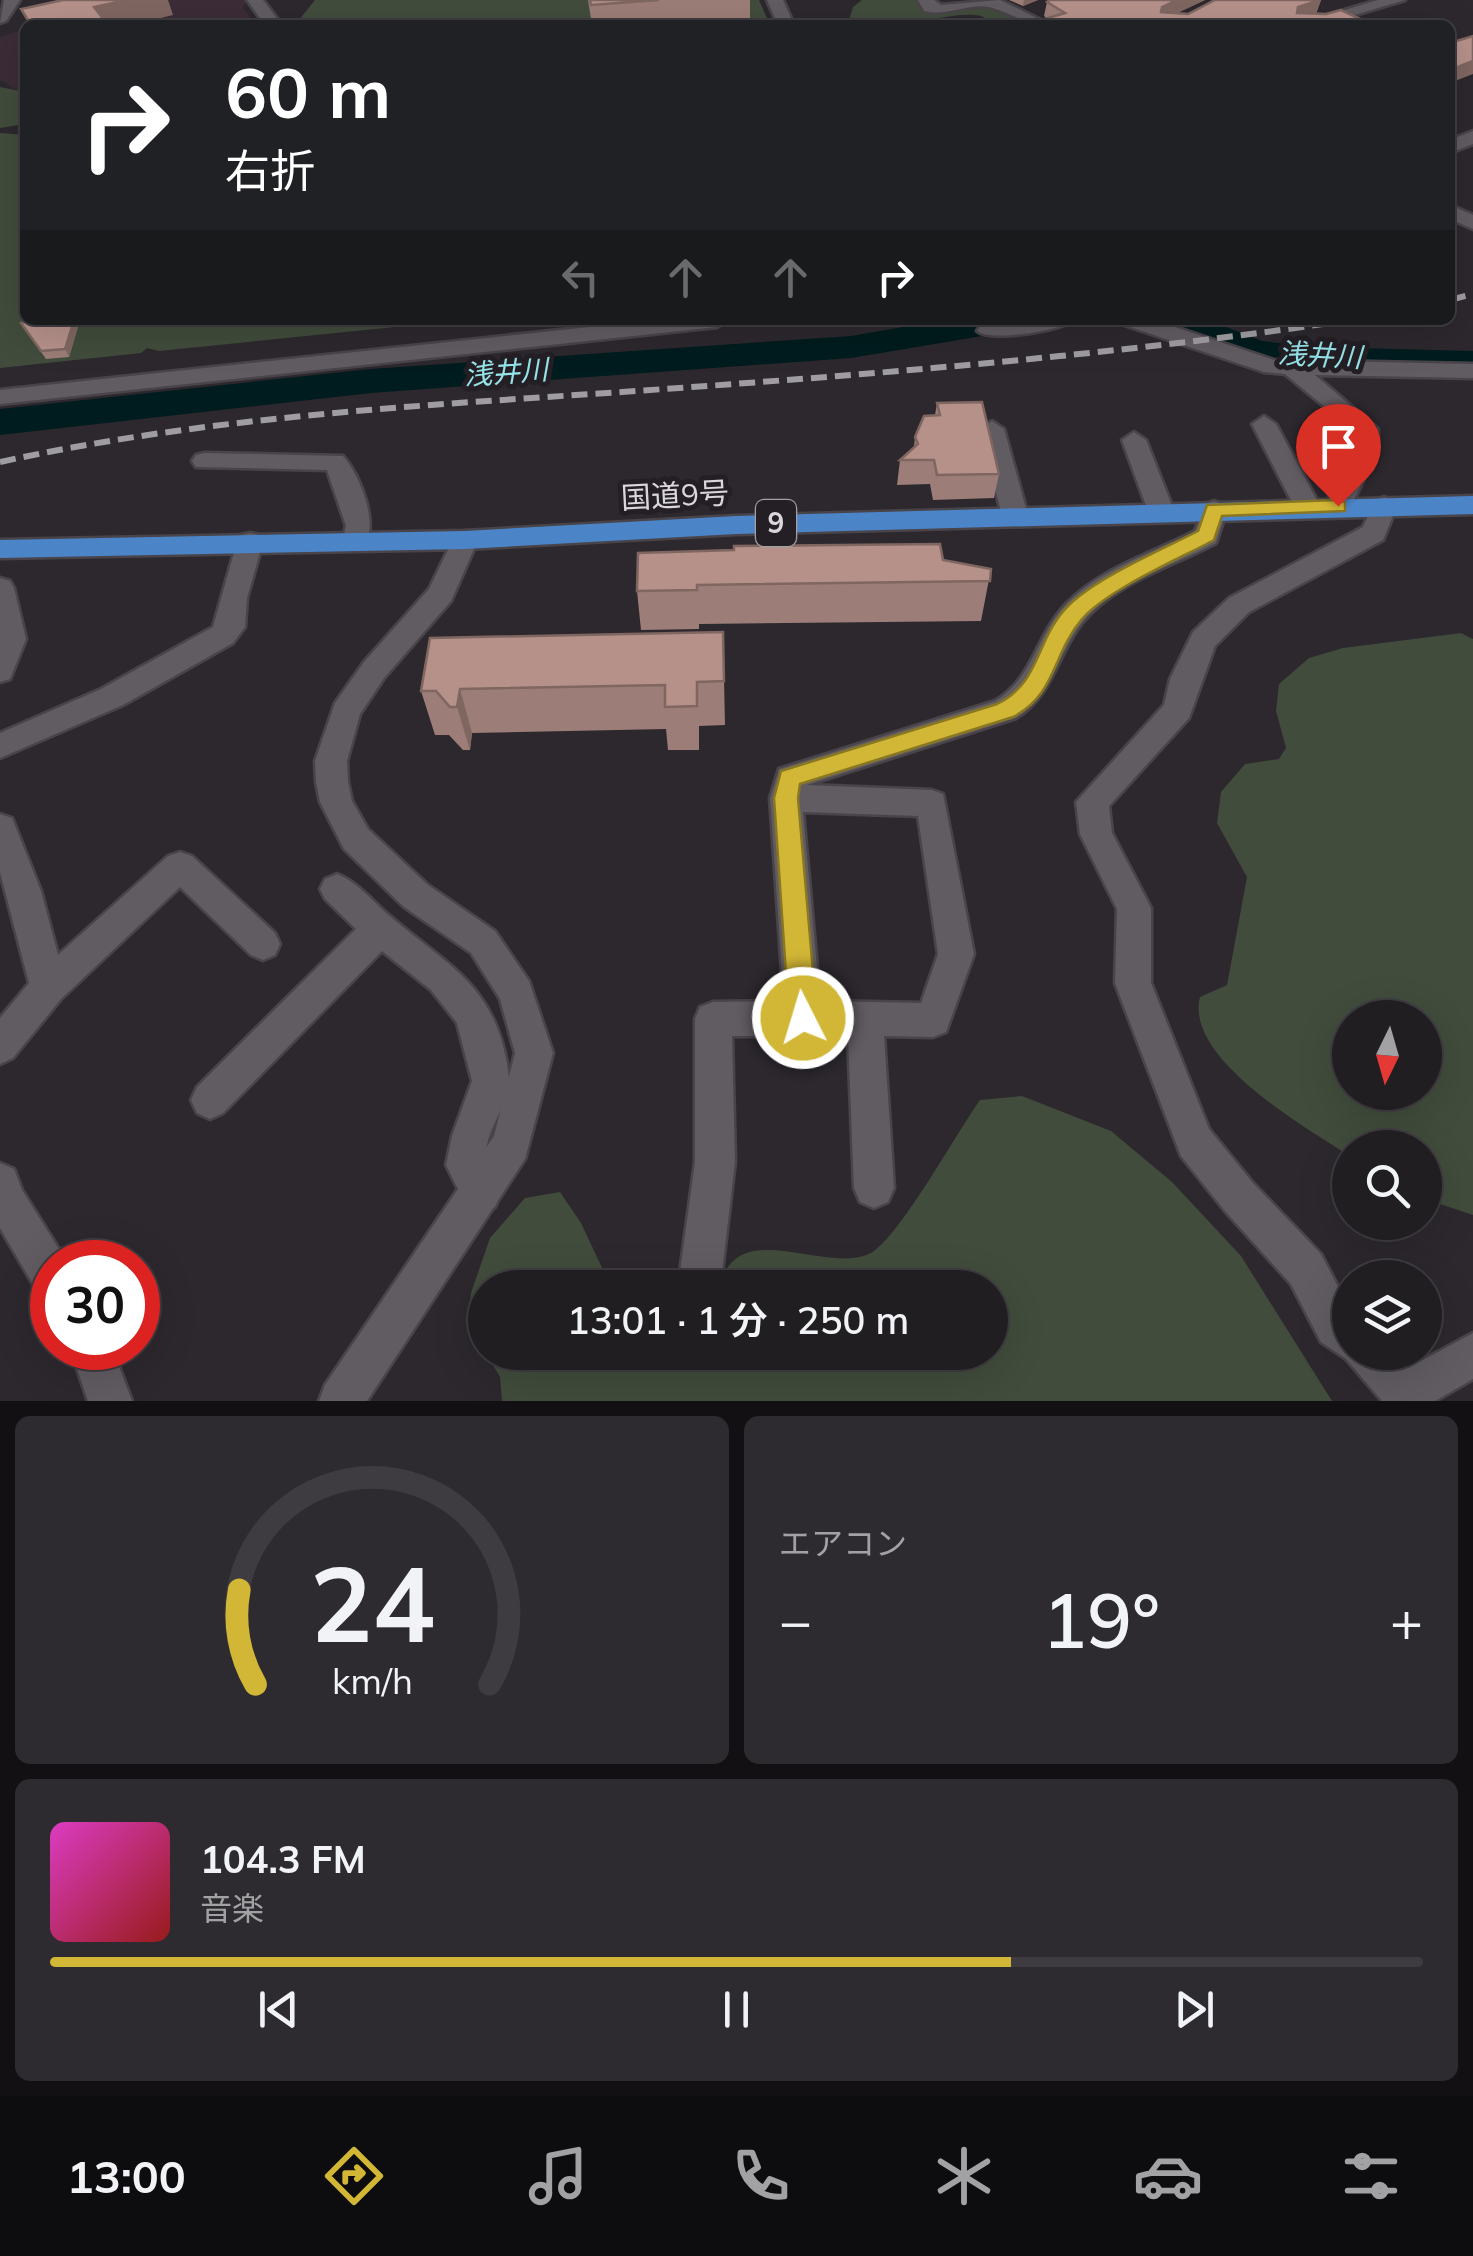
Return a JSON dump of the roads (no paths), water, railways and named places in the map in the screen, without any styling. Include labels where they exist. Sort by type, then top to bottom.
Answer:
[{"type":"highway","name":"国道9号","points":[[0,549],[466,540],[736,524],[1473,505]]},
{"type":"street","points":[[0,18],[12,0]]},
{"type":"street","points":[[926,0],[930,8],[985,6],[1031,20]]},
{"type":"street","points":[[1321,20],[1397,0]]},
{"type":"street","points":[[1022,16],[1049,5]]},
{"type":"street","points":[[951,20],[985,6]]},
{"type":"street","points":[[0,380],[539,325]]},
{"type":"street","points":[[0,397],[678,325]]},
{"type":"street","points":[[988,331],[1029,325]]},
{"type":"street","points":[[1146,325],[1256,364],[1473,371]]},
{"type":"street","points":[[1292,368],[1366,429],[1365,450],[1338,506]]},
{"type":"street","points":[[1264,424],[1308,508]]},
{"type":"street","points":[[992,429],[1015,516]]},
{"type":"street","points":[[1134,440],[1160,512]]},
{"type":"street","points":[[204,460],[334,462],[340,468],[359,526],[356,541]]},
{"type":"street","points":[[1332,1320],[1306,1269],[1239,1197],[1195,1142],[1132,983],[1134,908],[1096,834],[1092,802],[1178,710],[1185,679],[1203,640],[1239,605],[1374,534],[1384,506]]},
{"type":"street","points":[[803,1018],[786,798],[790,778],[1005,710],[1025,700],[1044,670],[1054,641],[1077,610],[1142,568],[1207,536],[1214,510]]},
{"type":"street","points":[[341,1401],[511,1145],[534,1053],[516,993],[483,942],[416,896],[356,839],[336,802],[332,782],[331,761],[346,711],[374,670],[440,594],[466,540]]},
{"type":"street","points":[[0,746],[112,697],[223,635],[232,627],[233,598],[250,542]]},
{"type":"street","points":[[0,588],[12,638],[0,670]]},
{"type":"street","points":[[701,1270],[715,1162],[713,1018],[933,1020],[956,954],[932,803],[786,798]]},
{"type":"street","points":[[0,828],[24,890],[48,986]]},
{"type":"street","points":[[0,1046],[48,986],[180,866],[264,944]]},
{"type":"street","points":[[337,889],[380,929],[444,978],[473,1015],[491,1081],[471,1136],[466,1166],[481,1193]]},
{"type":"street","points":[[210,1100],[380,929]]},
{"type":"street","points":[[865,1018],[874,1188]]},
{"type":"street","points":[[0,1183],[30,1240]]},
{"type":"street","points":[[1384,1370],[1410,1397],[1473,1354]]},
{"type":"street","points":[[99,1370],[110,1401]]},
{"type":"waterway","name":"浅井川","points":[[0,422],[371,381],[851,347],[982,325]]},
{"type":"waterway","name":"浅井川","points":[[1187,325],[1255,352],[1316,359],[1473,363]]},
{"type":"railway","points":[[1455,299],[1473,294]]},
{"type":"railway","points":[[0,462],[154,434],[309,415],[987,363],[1313,325]]}]
